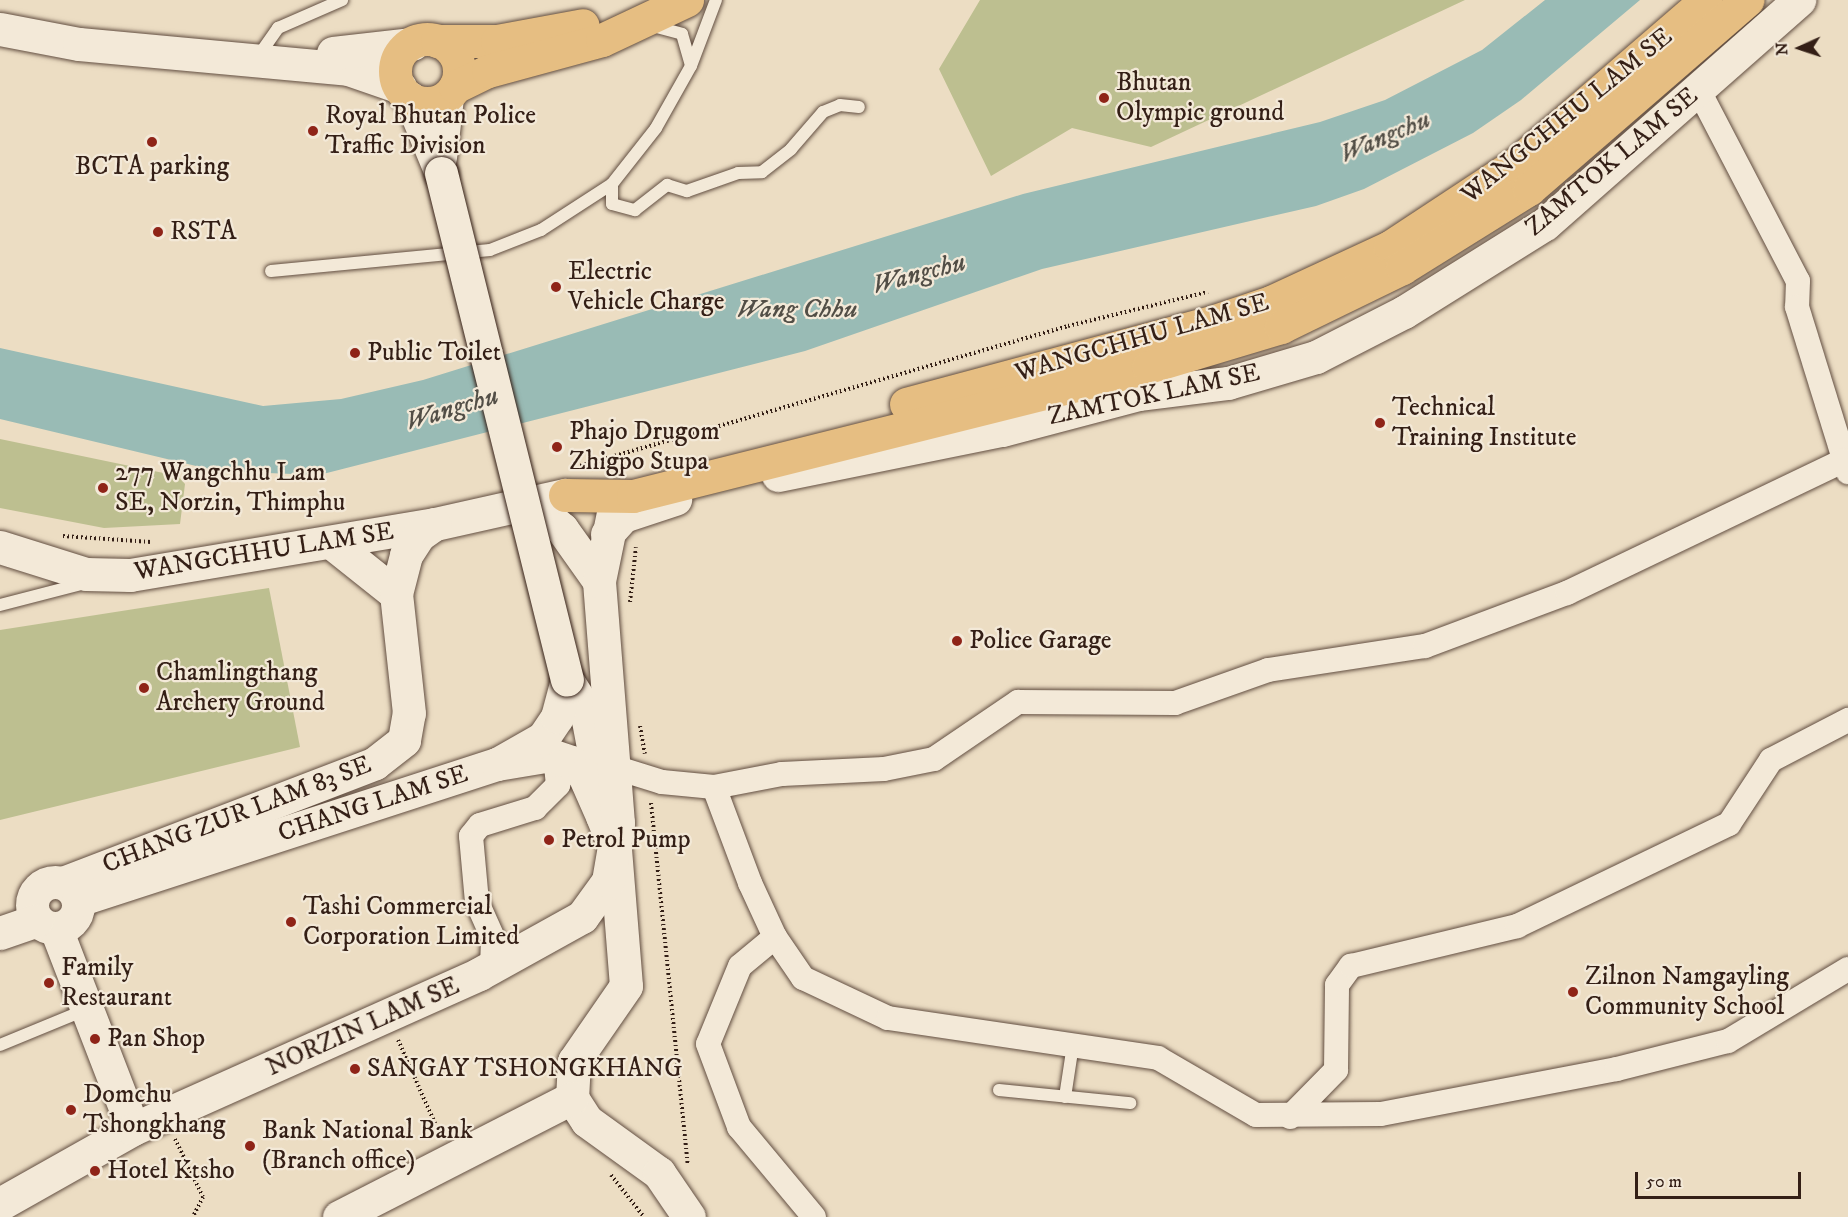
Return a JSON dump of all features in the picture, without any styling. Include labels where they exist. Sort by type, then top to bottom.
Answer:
[{"type":"main road","points":[[256,59],[424,42],[548,34],[687,0]]},
{"type":"main road","name":"WANGCHHU LAM SE","points":[[0,547],[106,577],[332,543],[435,524],[530,502],[564,482],[1271,302],[1390,248],[1483,189],[1706,0]]},
{"type":"main road","name":"WANGCHHU LAM SE","points":[[564,482],[639,502],[1148,367],[1292,322],[1465,233],[1529,189],[1747,0]]},
{"type":"main road","name":"ZAMTOK LAM SE","points":[[639,502],[1002,430],[1138,394],[1228,383],[1316,357],[1404,312],[1545,224],[1799,0]]},
{"type":"main road","points":[[0,29],[79,44],[256,59],[370,72],[405,93],[429,103],[488,71],[573,51],[639,13]]},
{"type":"main road","points":[[424,42],[457,59],[441,173]]},
{"type":"main road","points":[[424,42],[399,58],[405,93],[441,173],[567,680],[590,725],[602,816],[615,849],[626,986],[574,1061],[572,1098],[587,1121],[659,1173],[689,1217]]},
{"type":"main road","points":[[530,502],[562,530],[598,581]]},
{"type":"main road","points":[[617,768],[598,581],[614,510],[639,502]]},
{"type":"main road","name":"CHANG ZUR LAM 83 SE","points":[[70,892],[388,756],[404,740],[408,720],[396,594],[406,555],[419,535],[435,524]]},
{"type":"main road","points":[[332,543],[396,594]]},
{"type":"main road","name":"CHANG LAM SE","points":[[497,764],[543,738],[557,717],[567,680]]},
{"type":"main road","name":"CHANG LAM SE","points":[[70,892],[122,886],[497,764],[536,756],[560,757],[578,768],[602,816]]},
{"type":"main road","name":"NORZIN LAM SE","points":[[0,1204],[14,1192],[133,1129],[401,1010],[552,937],[596,901],[615,849],[617,768]]},
{"type":"main road","points":[[0,910],[42,915],[73,920],[70,892],[46,884],[42,915],[83,996],[133,1129]]},
{"type":"main road","points":[[83,996],[75,954],[81,924],[122,886]]},
{"type":"main road","points":[[0,933],[42,915]]},
{"type":"main road","points":[[552,937],[580,930],[604,938],[626,986]]},
{"type":"main road","points":[[339,1217],[572,1098]]},
{"type":"street","points":[[617,768],[655,780],[714,787],[782,774],[885,769],[934,759],[1017,702],[1174,703],[1268,670],[1425,646],[1567,593],[1845,466],[1797,306],[1798,281],[1698,89]]},
{"type":"street","points":[[1290,1117],[1336,1070],[1337,985],[1351,966],[1517,926],[1729,825],[1770,760],[1848,720]]},
{"type":"street","points":[[492,968],[493,938],[477,902],[471,836],[480,825],[536,808],[558,785],[556,765],[536,756]]},
{"type":"street","points":[[714,787],[775,937],[803,978],[888,1018],[1158,1058],[1256,1115],[1290,1117],[1381,1114],[1452,1102],[1728,1041],[1848,969]]},
{"type":"street","points":[[775,937],[740,966],[708,1044],[739,1127],[814,1217]]},
{"type":"lane","points":[[256,59],[278,28],[342,0]]},
{"type":"lane","points":[[271,271],[490,250],[541,230],[612,184],[656,128],[691,66],[716,0]]},
{"type":"lane","points":[[639,13],[674,28],[684,40],[691,66]]},
{"type":"lane","points":[[612,184],[612,204],[635,210],[667,185],[687,191],[738,173],[762,172],[791,149],[823,112],[840,105],[859,107]]},
{"type":"lane","points":[[0,604],[52,595],[106,577]]},
{"type":"lane","points":[[0,1045],[83,996]]},
{"type":"lane","points":[[1065,1097],[1073,1045]]},
{"type":"lane","points":[[999,1090],[1130,1103]]},
{"type":"path","points":[[564,482],[1068,326],[1216,290]]},
{"type":"path","points":[[630,609],[639,502]]},
{"type":"path","points":[[51,535],[155,542]]},
{"type":"path","points":[[637,714],[655,780],[689,1178]]},
{"type":"path","points":[[401,1010],[398,1039],[450,1162]]},
{"type":"path","points":[[164,1115],[203,1197],[193,1217]]},
{"type":"green space","name":"Bhutan Olympic ground","points":[[980,0],[1465,0],[1151,147],[1072,128],[991,176],[939,69]]},
{"type":"green space","points":[[0,439],[178,476],[185,484],[180,524],[104,528],[0,508]]},
{"type":"green space","name":"Chamlingthang Archery Ground","points":[[269,588],[300,747],[0,820],[0,630]]},
{"type":"water","name":"Wang Chhu","points":[[1545,0],[1640,0],[1521,100],[1473,133],[1364,189],[1316,206],[1042,269],[805,351],[319,475],[217,471],[0,419],[0,348],[263,406],[341,399],[423,380],[1023,194],[1320,122],[1385,100],[1482,50]]},
{"type":"place","name":"Bhutan Olympic ground","points":[[1104,98]]},
{"type":"place","name":"Royal Bhutan Police Traffic Division","points":[[313,131]]},
{"type":"place","name":"BCTA parking","points":[[152,142]]},
{"type":"place","name":"RSTA","points":[[158,232]]},
{"type":"place","name":"Electric Vehicle Charge","points":[[556,287]]},
{"type":"place","name":"Public Toilet","points":[[355,353]]},
{"type":"place","name":"Technical Training Institute","points":[[1380,423]]},
{"type":"place","name":"Phajo Drugom Zhigpo Stupa","points":[[557,447]]},
{"type":"place","name":"277 Wangchhu Lam SE, Norzin, Thimphu","points":[[103,488]]},
{"type":"place","name":"Police Garage","points":[[957,641]]},
{"type":"place","name":"Chamlingthang Archery Ground","points":[[144,688]]},
{"type":"place","name":"Petrol Pump","points":[[549,840]]},
{"type":"place","name":"Tashi Commercial Corporation Limited","points":[[291,922]]},
{"type":"place","name":"Family Restaurant","points":[[49,983]]},
{"type":"place","name":"Zilnon Namgayling Community School","points":[[1573,992]]},
{"type":"place","name":"Pan Shop","points":[[95,1039]]},
{"type":"place","name":"SANGAY TSHONGKHANG","points":[[355,1069]]},
{"type":"place","name":"Domchu Tshongkhang","points":[[71,1110]]},
{"type":"place","name":"Bank National Bank (Branch office)","points":[[250,1146]]},
{"type":"place","name":"Hotel Ktsho","points":[[95,1171]]},
{"type":"water label","name":"Wangchu","points":[[1385,137]]},
{"type":"water label","name":"Wangchu","points":[[919,274]]},
{"type":"water label","name":"Wangchu","points":[[452,409]]}]
